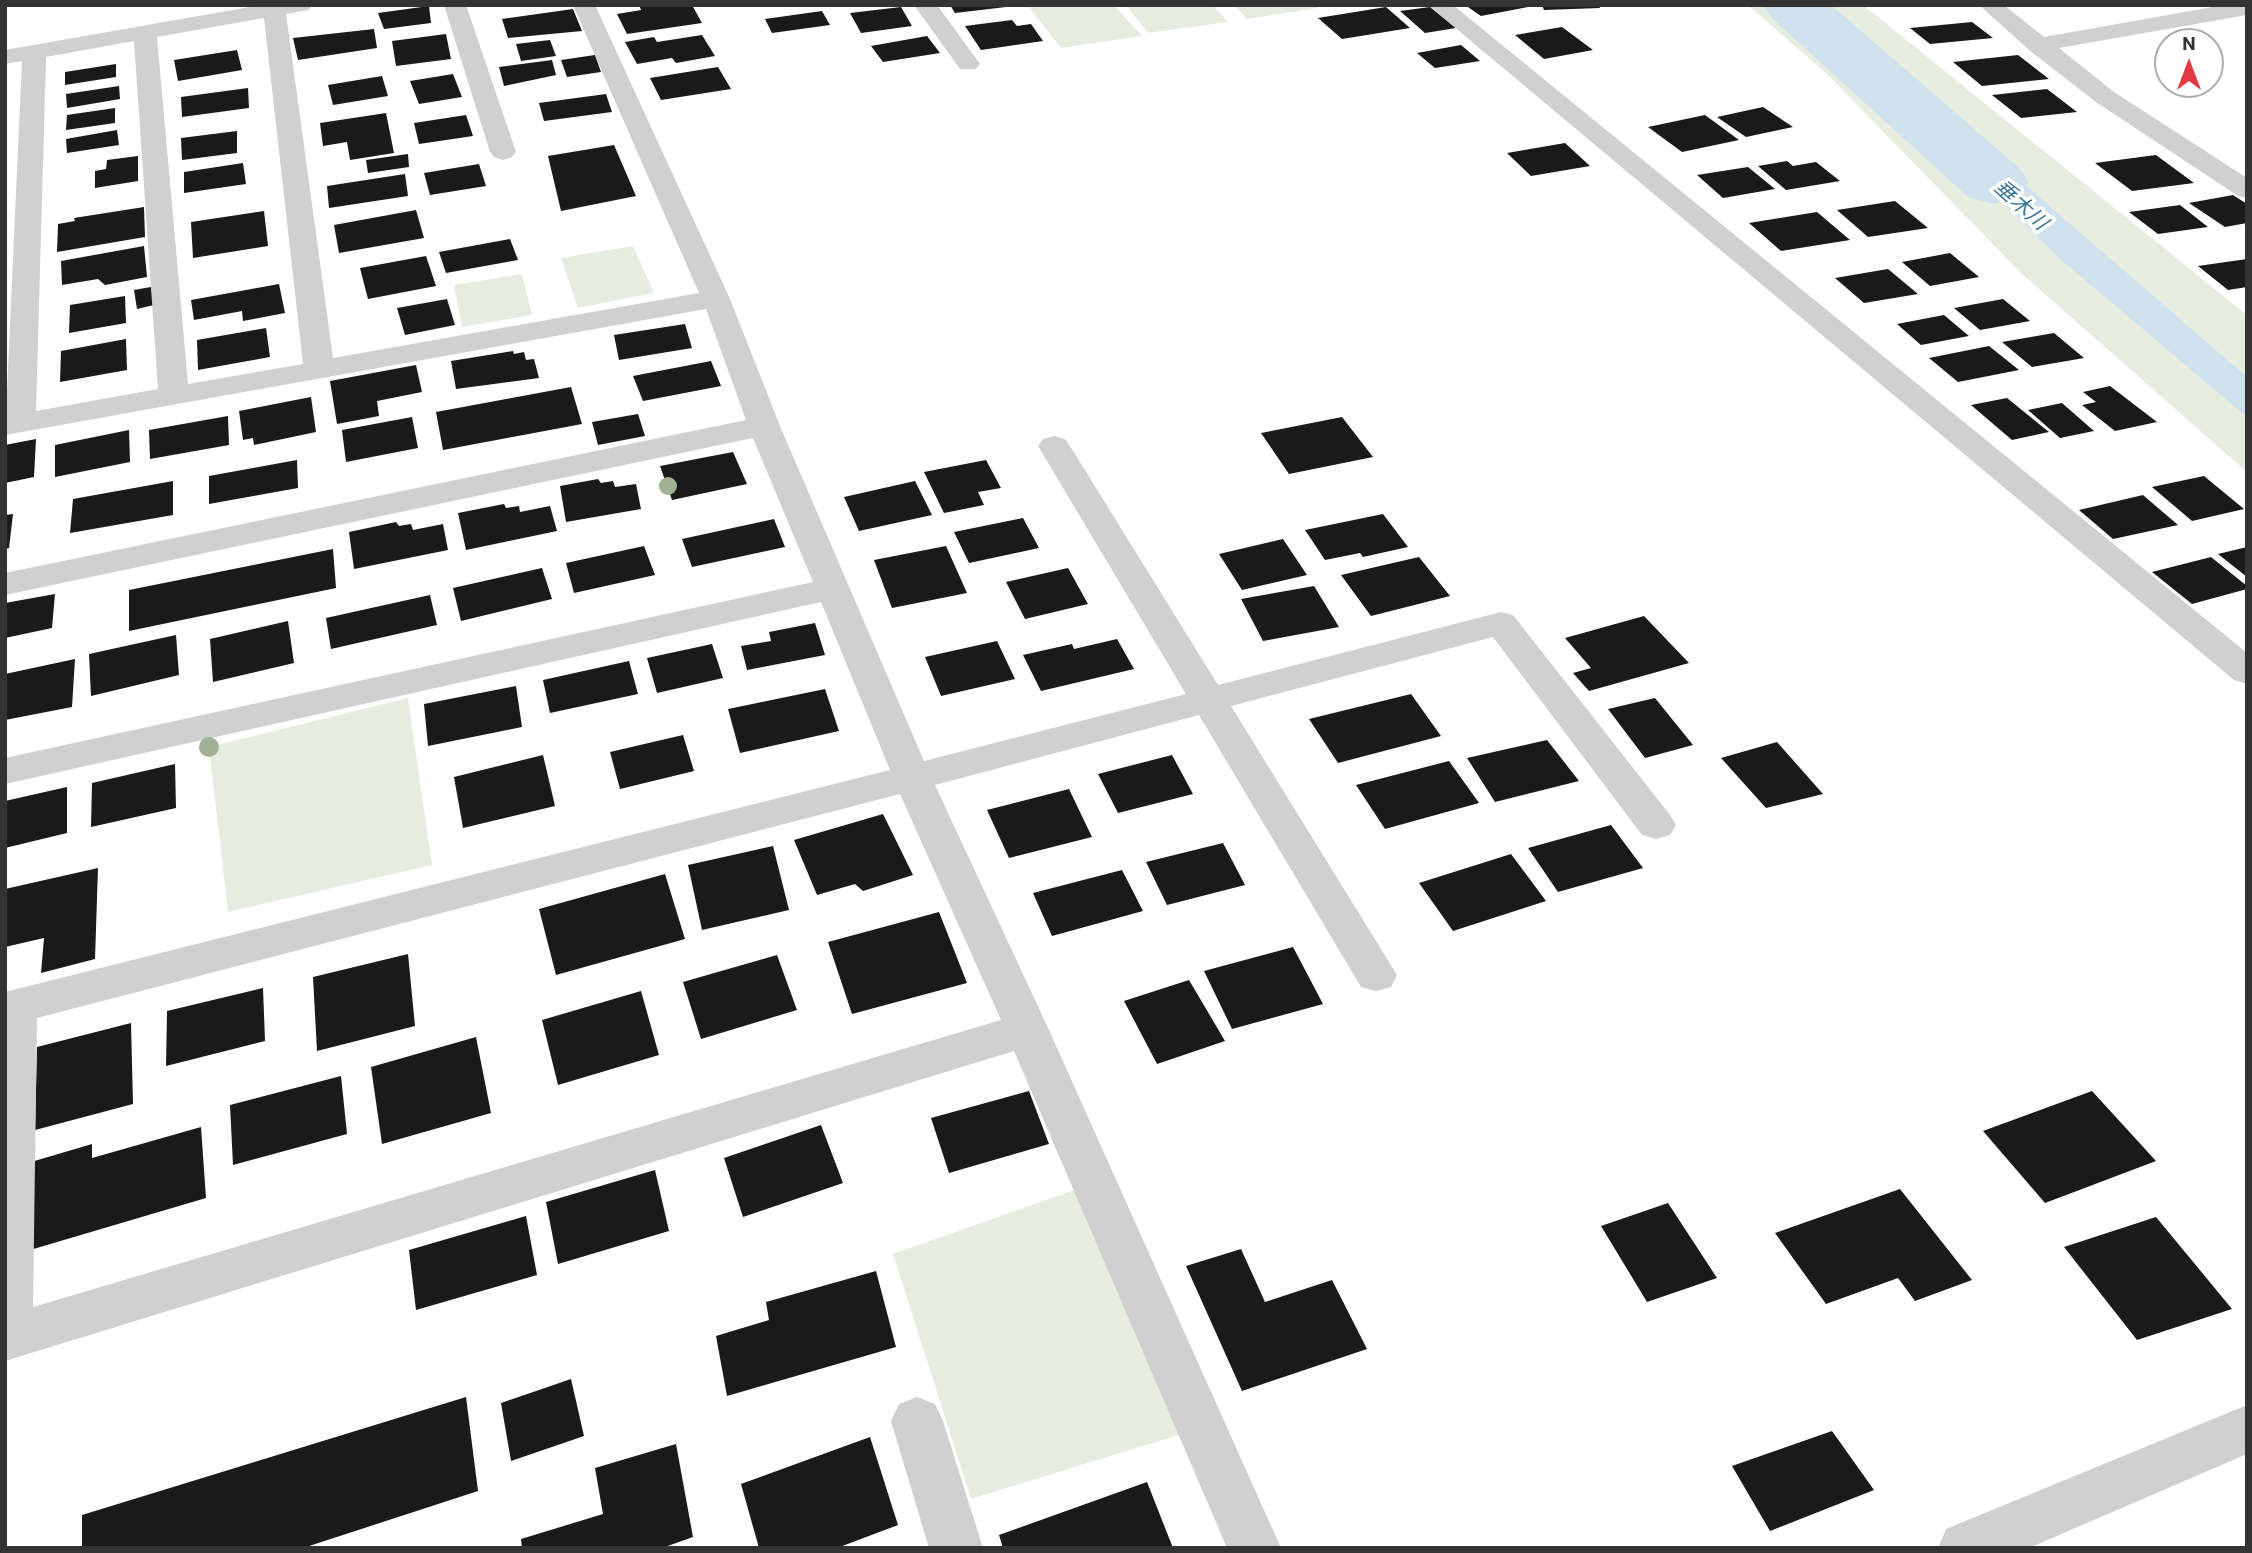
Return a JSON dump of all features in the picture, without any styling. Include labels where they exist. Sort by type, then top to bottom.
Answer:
[{"type":"street","points":[[5,57],[301,5]]},
{"type":"street","points":[[454,5],[503,152]]},
{"type":"street","points":[[584,5],[716,299],[764,426],[912,778],[1027,1030],[1254,1548]]},
{"type":"street","points":[[925,5],[968,64]]},
{"type":"street","points":[[1439,5],[2247,672]]},
{"type":"street","points":[[1990,5],[2105,97],[2247,190]]},
{"type":"street","points":[[2037,45],[2247,8]]},
{"type":"street","points":[[274,10],[319,368]]},
{"type":"street","points":[[145,33],[174,395]]},
{"type":"street","points":[[34,52],[13,424],[716,299]]},
{"type":"street","points":[[5,584],[764,426]]},
{"type":"street","points":[[1054,446],[1206,700],[1376,975]]},
{"type":"street","points":[[5,771],[832,589]]},
{"type":"street","points":[[1027,1030],[7,1337],[10,1008],[912,778],[1501,622],[1656,825]]},
{"type":"street","points":[[916,1421],[956,1548]]},
{"type":"street","points":[[1965,1548],[2247,1429]]},
{"type":"shaded area","points":[[1027,5],[1114,5],[1142,36],[1061,48]]},
{"type":"shaded area","points":[[1126,5],[1213,5],[1228,22],[1148,33]]},
{"type":"shaded area","points":[[1234,5],[1315,5],[1318,8],[1247,19]]},
{"type":"shaded area","points":[[1748,5],[1863,5],[2247,315],[2247,472],[2021,273],[1827,74]]},
{"type":"shaded area","points":[[633,246],[654,293],[578,308],[561,258]]},
{"type":"shaded area","points":[[522,274],[532,315],[462,327],[454,285]]},
{"type":"shaded area","points":[[408,698],[432,865],[228,912],[209,747]]},
{"type":"shaded area","points":[[1080,1188],[1188,1432],[971,1499],[893,1254]]},
{"type":"water","points":[[1837,44],[2010,172],[2247,377],[2247,417],[2059,258],[1897,97]]},
{"type":"building","points":[[639,5],[692,5],[702,23],[627,34],[617,14],[641,10]]},
{"type":"building","points":[[950,5],[1006,5],[1006,7],[955,13]]},
{"type":"building","points":[[1465,5],[1525,5],[1528,7],[1481,16]]},
{"type":"building","points":[[1542,5],[1599,5],[1600,8],[1544,10]]},
{"type":"building","points":[[429,6],[431,23],[384,29],[378,13]]},
{"type":"building","points":[[901,7],[912,26],[861,33],[850,13]]},
{"type":"building","points":[[1386,7],[1410,28],[1342,39],[1318,18]]},
{"type":"building","points":[[1430,7],[1456,28],[1425,33],[1400,11]]},
{"type":"building","points":[[573,9],[582,31],[508,38],[502,19]]},
{"type":"building","points":[[822,11],[830,25],[772,33],[765,19]]},
{"type":"building","points":[[1012,20],[1017,26],[1031,24],[1043,41],[981,50],[965,26]]},
{"type":"building","points":[[1972,22],[1993,38],[1930,44],[1910,28]]},
{"type":"building","points":[[1562,27],[1593,50],[1544,59],[1515,35]]},
{"type":"building","points":[[374,29],[377,48],[298,60],[293,38]]},
{"type":"building","points":[[446,34],[451,59],[396,66],[392,41]]},
{"type":"building","points":[[702,35],[715,56],[676,63],[672,58],[637,64],[625,42],[654,37],[657,42]]},
{"type":"building","points":[[927,36],[940,53],[883,62],[871,46]]},
{"type":"building","points":[[550,40],[556,56],[521,61],[516,44]]},
{"type":"building","points":[[1461,45],[1480,61],[1435,68],[1417,53]]},
{"type":"building","points":[[237,50],[242,70],[178,81],[174,60]]},
{"type":"building","points":[[595,55],[601,72],[567,77],[561,60]]},
{"type":"building","points":[[2018,55],[2049,79],[1982,86],[1953,62]]},
{"type":"building","points":[[552,60],[556,75],[504,86],[499,67]]},
{"type":"building","points":[[116,64],[116,77],[65,85],[65,72]]},
{"type":"building","points":[[718,67],[731,89],[661,100],[650,78]]},
{"type":"building","points":[[453,74],[462,97],[419,104],[410,81]]},
{"type":"building","points":[[382,76],[388,96],[333,105],[328,85]]},
{"type":"building","points":[[119,86],[120,99],[67,108],[66,94]]},
{"type":"building","points":[[248,88],[249,108],[182,117],[181,97]]},
{"type":"building","points":[[2047,89],[2077,112],[2021,118],[1992,95]]},
{"type":"building","points":[[606,94],[612,112],[544,121],[539,103]]},
{"type":"building","points":[[1763,107],[1793,127],[1746,137],[1717,117]]},
{"type":"building","points":[[115,108],[115,123],[66,130],[67,115]]},
{"type":"building","points":[[386,113],[394,153],[350,160],[347,142],[323,146],[320,123]]},
{"type":"building","points":[[466,115],[473,136],[419,144],[414,123]]},
{"type":"building","points":[[1705,115],[1739,140],[1682,152],[1648,127]]},
{"type":"building","points":[[117,130],[119,145],[67,153],[66,139]]},
{"type":"building","points":[[237,131],[237,153],[182,160],[181,138]]},
{"type":"building","points":[[1565,143],[1590,166],[1531,176],[1507,153]]},
{"type":"building","points":[[614,145],[636,196],[561,211],[548,156]]},
{"type":"building","points":[[408,154],[409,167],[368,173],[366,160]]},
{"type":"building","points":[[2156,155],[2194,183],[2132,191],[2095,163]]},
{"type":"building","points":[[138,156],[138,181],[95,188],[95,171],[106,169],[107,160]]},
{"type":"building","points":[[1787,161],[1793,166],[1816,162],[1840,181],[1786,190],[1758,166]]},
{"type":"building","points":[[243,163],[246,184],[184,193],[184,172]]},
{"type":"building","points":[[479,164],[486,186],[430,195],[424,173]]},
{"type":"building","points":[[1748,167],[1775,189],[1723,198],[1697,175]]},
{"type":"building","points":[[405,174],[408,196],[329,208],[327,186]]},
{"type":"building","points":[[2233,195],[2247,204],[2247,223],[2225,227],[2189,203]]},
{"type":"building","points":[[1895,201],[1928,228],[1868,237],[1837,210]]},
{"type":"building","points":[[2180,205],[2208,227],[2158,234],[2129,212]]},
{"type":"building","points":[[144,207],[145,237],[57,252],[58,224],[75,221],[74,218]]},
{"type":"building","points":[[416,210],[424,238],[339,253],[334,225]]},
{"type":"building","points":[[264,211],[268,246],[193,258],[191,222]]},
{"type":"building","points":[[1817,212],[1850,240],[1781,251],[1749,223]]},
{"type":"building","points":[[510,239],[518,260],[446,273],[439,252]]},
{"type":"building","points":[[144,246],[147,277],[105,285],[98,279],[62,285],[61,261]]},
{"type":"building","points":[[1950,253],[1979,277],[1930,286],[1902,262]]},
{"type":"building","points":[[426,256],[436,286],[368,299],[360,268]]},
{"type":"building","points":[[2247,259],[2247,287],[2228,290],[2198,266]]},
{"type":"building","points":[[1888,269],[1918,294],[1864,303],[1835,278]]},
{"type":"building","points":[[279,284],[285,313],[243,321],[242,311],[194,320],[191,300]]},
{"type":"building","points":[[151,287],[154,305],[137,309],[134,290]]},
{"type":"building","points":[[125,296],[126,323],[69,333],[70,305]]},
{"type":"building","points":[[447,299],[455,325],[405,335],[397,308]]},
{"type":"building","points":[[2003,299],[2030,321],[1980,330],[1954,308]]},
{"type":"building","points":[[1944,315],[1969,336],[1921,345],[1897,324]]},
{"type":"building","points":[[685,324],[692,348],[619,360],[614,335]]},
{"type":"building","points":[[266,328],[270,357],[198,370],[197,340]]},
{"type":"building","points":[[2054,333],[2084,358],[2032,367],[2002,342]]},
{"type":"building","points":[[126,339],[127,370],[60,382],[61,351]]},
{"type":"building","points":[[1989,346],[2019,370],[1958,382],[1929,358]]},
{"type":"building","points":[[513,351],[514,354],[524,352],[526,360],[534,359],[539,378],[456,389],[451,361]]},
{"type":"building","points":[[711,361],[721,386],[643,401],[633,376]]},
{"type":"building","points":[[416,365],[422,392],[377,401],[379,416],[337,424],[330,381]]},
{"type":"building","points":[[2110,386],[2157,422],[2115,431],[2082,405],[2096,402],[2083,392]]},
{"type":"building","points":[[571,387],[582,424],[443,450],[436,412]]},
{"type":"building","points":[[311,397],[316,432],[254,445],[253,438],[243,440],[239,411]]},
{"type":"building","points":[[2007,398],[2049,432],[2012,440],[1971,405]]},
{"type":"building","points":[[2062,403],[2094,431],[2060,438],[2028,410]]},
{"type":"building","points":[[638,414],[645,436],[598,445],[592,422]]},
{"type":"building","points":[[228,416],[229,445],[150,459],[149,430]]},
{"type":"building","points":[[412,417],[418,448],[346,462],[342,430]]},
{"type":"building","points":[[1342,417],[1373,457],[1289,474],[1261,433]]},
{"type":"building","points":[[129,430],[130,462],[55,477],[55,445]]},
{"type":"building","points":[[36,439],[34,477],[5,483],[5,445]]},
{"type":"building","points":[[733,452],[747,484],[672,500],[660,466]]},
{"type":"building","points":[[297,460],[298,488],[209,504],[209,476]]},
{"type":"building","points":[[986,460],[1001,488],[978,492],[984,505],[944,513],[924,472]]},
{"type":"building","points":[[2204,476],[2244,509],[2192,521],[2152,487]]},
{"type":"building","points":[[598,479],[601,483],[613,481],[615,487],[636,484],[641,509],[566,522],[560,486]]},
{"type":"building","points":[[173,481],[173,515],[70,533],[73,499]]},
{"type":"building","points":[[915,481],[932,515],[859,531],[844,497]]},
{"type":"building","points":[[2143,495],[2178,525],[2113,539],[2079,510]]},
{"type":"building","points":[[504,504],[506,508],[519,506],[520,512],[550,506],[557,531],[466,550],[458,513]]},
{"type":"building","points":[[13,514],[9,548],[5,549],[5,515]]},
{"type":"building","points":[[1383,514],[1408,547],[1363,557],[1360,553],[1325,560],[1305,530]]},
{"type":"building","points":[[1023,518],[1039,548],[969,563],[954,532]]},
{"type":"building","points":[[774,519],[785,547],[692,567],[682,539]]},
{"type":"building","points":[[396,522],[399,526],[411,524],[413,530],[443,524],[448,550],[354,569],[349,532]]},
{"type":"building","points":[[1283,539],[1307,575],[1242,590],[1219,554]]},
{"type":"building","points":[[644,546],[655,575],[574,593],[566,563]]},
{"type":"building","points":[[946,546],[967,593],[892,608],[874,560]]},
{"type":"building","points":[[2247,547],[2247,577],[2218,554]]},
{"type":"building","points":[[333,549],[336,588],[129,631],[129,590]]},
{"type":"building","points":[[1419,557],[1450,596],[1371,616],[1341,575]]},
{"type":"building","points":[[2211,557],[2247,586],[2247,589],[2192,604],[2152,572]]},
{"type":"building","points":[[542,568],[552,599],[461,621],[453,588]]},
{"type":"building","points":[[1068,568],[1088,604],[1025,619],[1006,582]]},
{"type":"building","points":[[1314,586],[1339,627],[1263,641],[1241,599]]},
{"type":"building","points":[[55,594],[52,628],[5,638],[5,603]]},
{"type":"building","points":[[430,595],[437,625],[331,649],[326,618]]},
{"type":"building","points":[[1644,616],[1689,663],[1589,691],[1573,673],[1591,668],[1565,638]]},
{"type":"building","points":[[288,621],[294,663],[213,682],[210,639]]},
{"type":"building","points":[[815,623],[825,655],[747,670],[741,646],[771,641],[769,632]]},
{"type":"building","points":[[176,635],[179,675],[91,696],[89,654]]},
{"type":"building","points":[[1117,639],[1134,669],[1041,691],[1023,655],[1072,644],[1074,649]]},
{"type":"building","points":[[997,641],[1015,679],[941,696],[925,657]]},
{"type":"building","points":[[712,644],[723,678],[657,693],[647,658]]},
{"type":"building","points":[[75,659],[72,707],[5,720],[5,674]]},
{"type":"building","points":[[629,661],[638,694],[550,713],[543,680]]},
{"type":"building","points":[[516,686],[522,727],[428,746],[424,704]]},
{"type":"building","points":[[825,689],[839,731],[740,753],[728,709]]},
{"type":"building","points":[[1411,694],[1441,736],[1338,763],[1309,719]]},
{"type":"building","points":[[1655,698],[1693,745],[1645,758],[1608,709]]},
{"type":"building","points":[[683,735],[694,771],[620,789],[610,752]]},
{"type":"building","points":[[1547,740],[1579,781],[1495,802],[1467,758]]},
{"type":"building","points":[[1777,742],[1823,794],[1766,808],[1721,758]]},
{"type":"building","points":[[543,755],[555,806],[463,828],[454,777]]},
{"type":"building","points":[[1172,755],[1193,794],[1118,813],[1098,774]]},
{"type":"building","points":[[1449,761],[1479,803],[1385,829],[1356,785]]},
{"type":"building","points":[[175,764],[176,808],[91,827],[92,783]]},
{"type":"building","points":[[67,787],[67,833],[5,848],[5,801]]},
{"type":"building","points":[[1069,789],[1092,837],[1009,858],[987,810]]},
{"type":"building","points":[[883,814],[913,875],[863,891],[855,884],[817,895],[794,840]]},
{"type":"building","points":[[1611,825],[1643,868],[1558,892],[1528,848]]},
{"type":"building","points":[[1223,843],[1245,885],[1167,905],[1146,862]]},
{"type":"building","points":[[773,846],[789,910],[702,930],[688,865]]},
{"type":"building","points":[[1511,854],[1546,901],[1453,931],[1419,883]]},
{"type":"building","points":[[98,868],[95,959],[41,973],[44,938],[5,947],[5,889]]},
{"type":"building","points":[[1122,870],[1143,911],[1052,936],[1033,893]]},
{"type":"building","points":[[665,874],[685,939],[556,975],[539,909]]},
{"type":"building","points":[[939,912],[967,983],[852,1014],[828,942]]},
{"type":"building","points":[[1293,947],[1323,1004],[1232,1029],[1204,971]]},
{"type":"building","points":[[408,954],[415,1026],[317,1051],[313,977]]},
{"type":"building","points":[[777,955],[797,1010],[701,1039],[683,982]]},
{"type":"building","points":[[1189,980],[1225,1041],[1157,1064],[1124,1001]]},
{"type":"building","points":[[263,988],[265,1041],[166,1066],[167,1011]]},
{"type":"building","points":[[641,991],[659,1055],[558,1085],[542,1020]]},
{"type":"building","points":[[131,1023],[133,1104],[35,1130],[37,1047]]},
{"type":"building","points":[[476,1037],[491,1113],[382,1144],[371,1067]]},
{"type":"building","points":[[341,1076],[347,1134],[233,1165],[230,1105]]},
{"type":"building","points":[[1029,1091],[1049,1144],[949,1173],[931,1118]]},
{"type":"building","points":[[2092,1091],[2156,1161],[2045,1203],[1983,1131]]},
{"type":"building","points":[[821,1125],[843,1183],[743,1217],[724,1158]]},
{"type":"building","points":[[201,1127],[206,1198],[30,1250],[31,1162],[92,1144],[92,1158]]},
{"type":"building","points":[[655,1170],[669,1231],[558,1264],[546,1202]]},
{"type":"building","points":[[1900,1189],[1972,1280],[1915,1301],[1898,1278],[1826,1304],[1775,1233]]},
{"type":"building","points":[[1668,1203],[1717,1278],[1647,1302],[1601,1226]]},
{"type":"building","points":[[526,1216],[537,1275],[416,1310],[409,1250]]},
{"type":"building","points":[[2156,1217],[2232,1309],[2137,1340],[2064,1247]]},
{"type":"building","points":[[1241,1249],[1265,1302],[1332,1280],[1367,1349],[1242,1391],[1186,1266]]},
{"type":"building","points":[[876,1271],[896,1347],[727,1396],[716,1336],[769,1320],[766,1302]]},
{"type":"building","points":[[571,1379],[584,1436],[511,1461],[501,1403]]},
{"type":"building","points":[[466,1397],[478,1491],[303,1548],[82,1548],[82,1515]]},
{"type":"building","points":[[1832,1431],[1874,1490],[1770,1531],[1732,1466]]},
{"type":"building","points":[[870,1437],[898,1525],[837,1548],[759,1548],[741,1484]]},
{"type":"building","points":[[676,1444],[693,1537],[662,1548],[522,1548],[521,1539],[603,1514],[595,1468]]},
{"type":"building","points":[[1147,1482],[1173,1548],[1003,1548],[999,1535]]},
{"type":"waterway","name":"垂木川","points":[[1794,5],[1993,182]]}]
